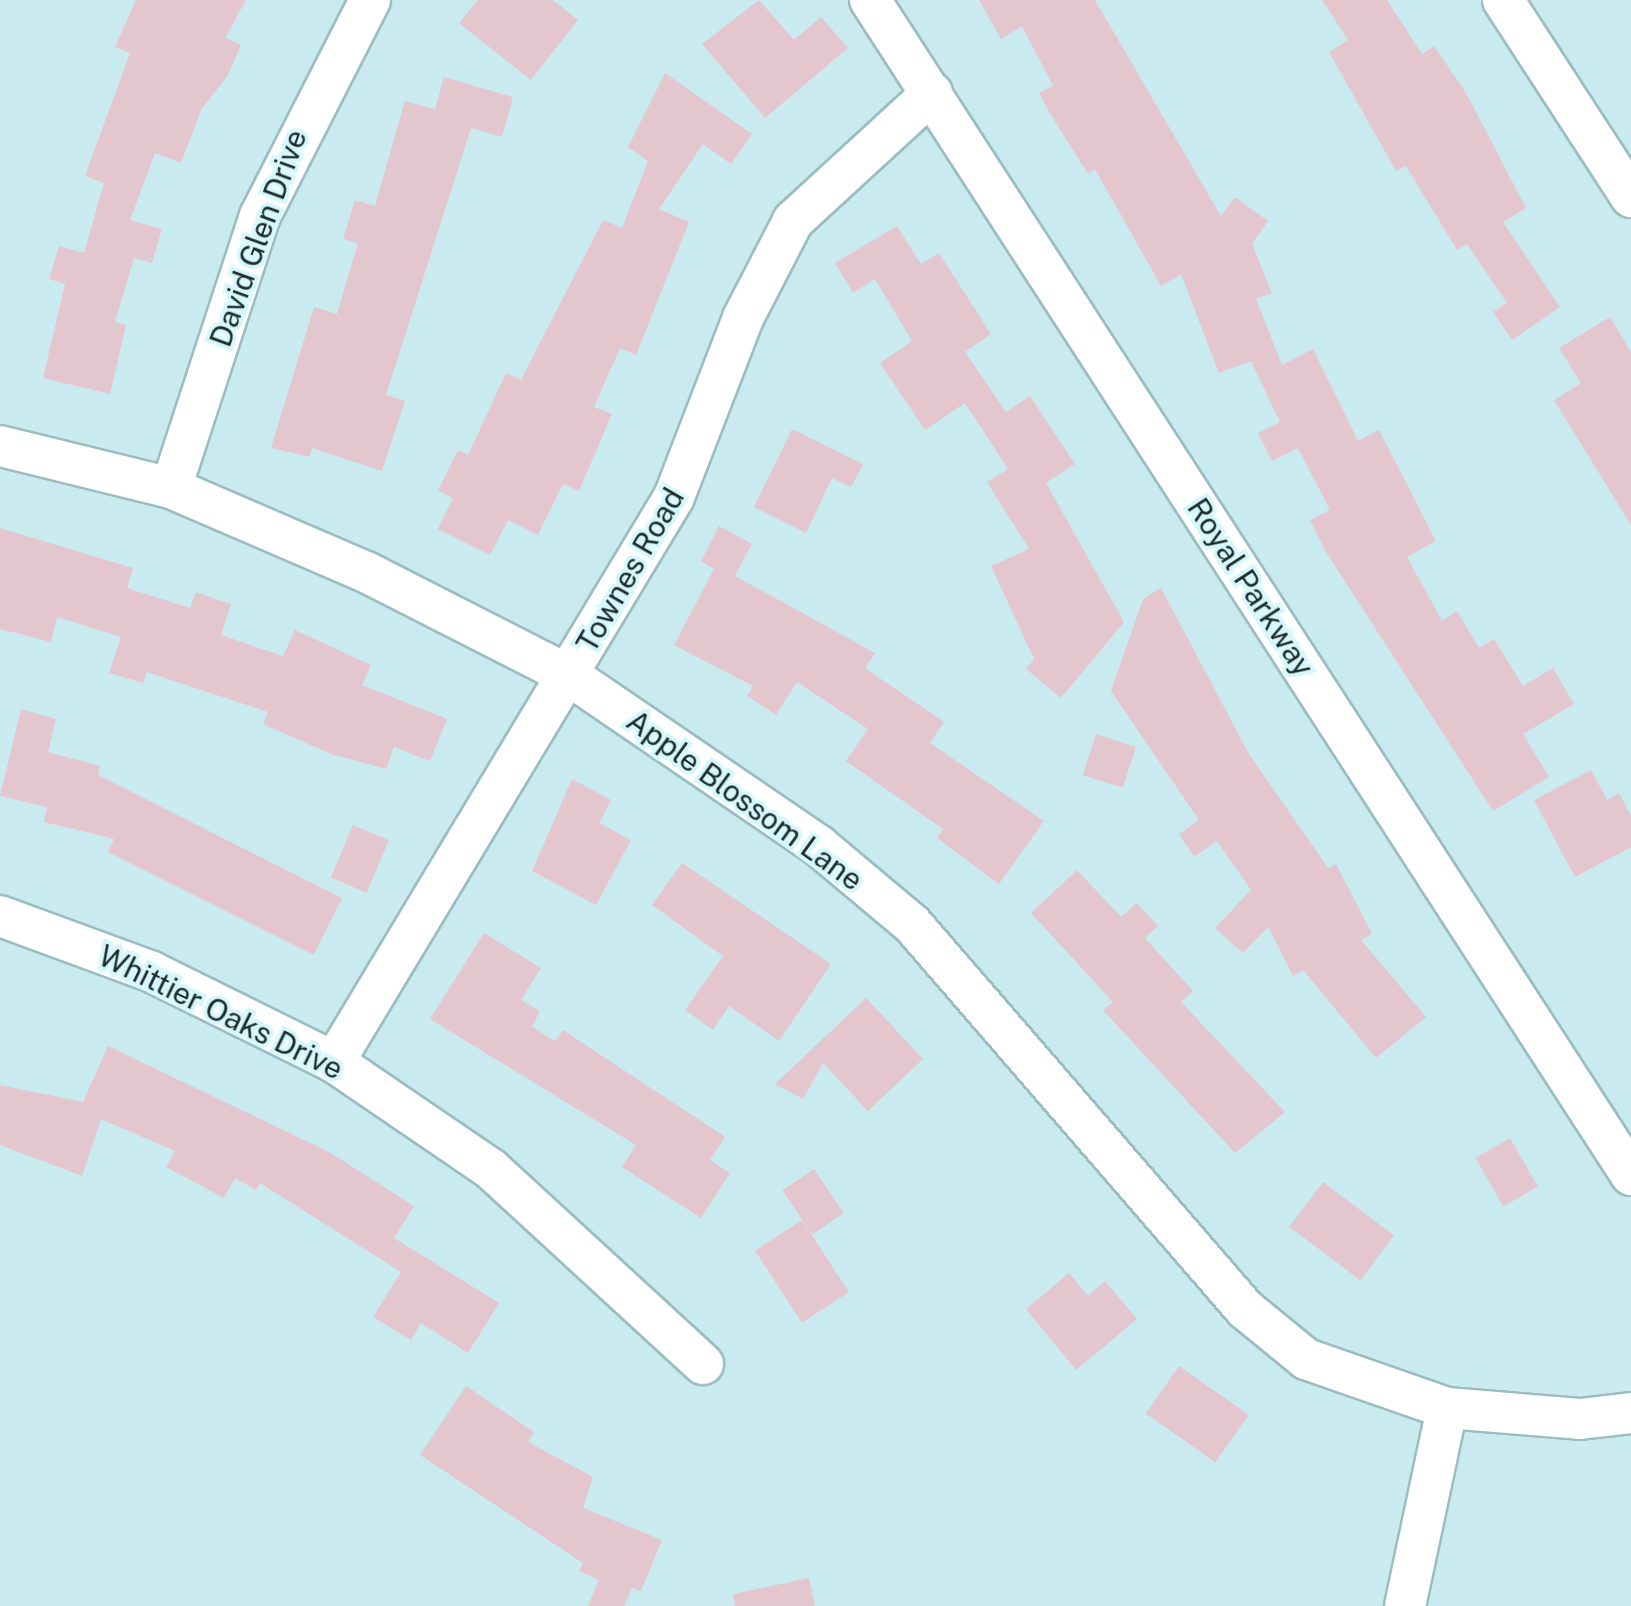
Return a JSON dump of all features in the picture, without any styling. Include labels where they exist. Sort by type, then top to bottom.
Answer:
[{"type":"street","name":"David Glen Drive","points":[[171,488],[260,216],[370,0]]},
{"type":"street","name":"Royal Parkway","points":[[870,0],[1631,1175]]},
{"type":"street","points":[[1504,0],[1631,198]]},
{"type":"street","name":"Townes Road","points":[[334,1062],[570,676],[674,496],[743,318],[793,220],[932,94]]},
{"type":"street","name":"Apple Blossom Lane","points":[[0,446],[171,488],[570,676],[819,846],[912,924],[1275,1334],[1306,1359],[1380,1392],[1447,1408],[1580,1419],[1631,1413]]},
{"type":"street","name":"Whittier Oaks Drive","points":[[0,916],[152,972],[334,1062],[491,1169],[703,1364]]},
{"type":"street","points":[[1405,1606],[1447,1408]]},
{"type":"building","points":[[136,0],[246,0],[225,38],[241,45],[228,75],[201,110],[181,163],[155,153],[130,220],[162,229],[152,263],[134,258],[115,322],[126,325],[110,394],[43,378],[65,284],[49,279],[59,246],[84,253],[104,183],[85,176],[130,53],[115,47]]},
{"type":"building","points":[[478,0],[553,0],[578,20],[531,80],[459,23]]},
{"type":"building","points":[[759,0],[794,40],[821,17],[848,48],[765,118],[702,44]]},
{"type":"building","points":[[979,0],[1095,0],[1221,216],[1235,197],[1268,221],[1252,244],[1272,293],[1256,299],[1282,365],[1313,349],[1358,441],[1379,430],[1436,541],[1407,557],[1442,621],[1457,611],[1479,648],[1494,639],[1523,686],[1553,668],[1574,704],[1523,734],[1549,777],[1493,811],[1326,552],[1310,520],[1330,510],[1298,448],[1272,461],[1258,433],[1280,422],[1251,361],[1219,373],[1181,274],[1161,286],[1095,169],[1088,174],[1049,112],[1039,93],[1053,86],[1022,26],[1001,39]]},
{"type":"building","points":[[1322,0],[1387,0],[1422,54],[1434,46],[1466,93],[1526,208],[1503,222],[1560,307],[1512,340],[1493,312],[1507,303],[1467,244],[1457,250],[1406,166],[1396,171],[1329,52],[1348,40]]},
{"type":"building","points":[[665,73],[752,134],[731,164],[703,144],[659,209],[689,222],[636,355],[620,348],[594,407],[612,414],[579,491],[563,484],[538,535],[508,520],[490,555],[438,529],[453,498],[438,491],[458,450],[468,455],[506,373],[521,380],[603,220],[622,228],[648,161],[628,147]]},
{"type":"building","points":[[444,77],[513,97],[502,137],[471,128],[386,395],[405,401],[382,471],[312,448],[310,457],[271,448],[314,307],[337,314],[358,243],[343,239],[355,200],[375,206],[405,101],[435,109]]},
{"type":"building","points":[[897,226],[921,264],[939,253],[991,334],[965,352],[1006,412],[1030,396],[1075,464],[1046,483],[1124,622],[1061,698],[1026,669],[1034,659],[991,566],[1029,549],[987,482],[1008,469],[965,403],[925,430],[880,363],[912,341],[875,279],[853,293],[835,263]]},
{"type":"building","points":[[1610,317],[1631,352],[1631,525],[1554,400],[1581,383],[1559,348]]},
{"type":"building","points":[[792,429],[863,464],[851,487],[832,478],[806,533],[754,507]]},
{"type":"building","points":[[719,526],[752,544],[735,576],[875,653],[865,668],[944,722],[930,743],[1044,821],[999,884],[937,838],[943,829],[846,761],[868,729],[797,682],[776,715],[747,696],[753,686],[674,645],[714,569],[701,561]]},
{"type":"building","points":[[0,528],[133,568],[127,588],[190,608],[196,592],[231,604],[221,635],[283,656],[295,630],[371,665],[362,685],[447,719],[430,761],[394,747],[386,769],[331,754],[263,724],[268,712],[147,672],[143,683],[109,673],[121,637],[57,617],[51,642],[0,629]]},
{"type":"building","points":[[1161,588],[1249,754],[1328,868],[1336,864],[1372,934],[1361,940],[1426,1017],[1376,1058],[1303,970],[1293,976],[1268,927],[1243,953],[1215,928],[1251,890],[1217,841],[1194,857],[1179,834],[1199,820],[1111,691],[1143,599]]},
{"type":"building","points":[[21,709],[56,719],[48,752],[100,766],[98,775],[342,898],[314,955],[108,852],[114,839],[44,822],[47,807],[0,796]]},
{"type":"building","points":[[1096,734],[1136,747],[1123,788],[1083,775]]},
{"type":"building","points":[[1591,770],[1607,800],[1619,793],[1631,816],[1631,847],[1575,877],[1534,800]]},
{"type":"building","points":[[572,779],[611,800],[599,823],[631,840],[596,905],[532,871]]},
{"type":"building","points":[[353,825],[389,840],[367,893],[331,877]]},
{"type":"building","points":[[682,863],[831,964],[779,1041],[729,1006],[713,1030],[685,1010],[723,956],[652,905]]},
{"type":"building","points":[[1077,870],[1121,917],[1137,903],[1158,926],[1145,938],[1193,991],[1181,1002],[1285,1112],[1235,1153],[1103,1010],[1113,1002],[1031,913]]},
{"type":"building","points":[[484,933],[541,968],[521,1000],[540,1011],[532,1027],[555,1041],[563,1030],[725,1137],[710,1160],[730,1173],[701,1218],[622,1167],[636,1145],[430,1019]]},
{"type":"building","points":[[866,998],[923,1059],[868,1111],[823,1063],[803,1099],[775,1084]]},
{"type":"building","points":[[108,1046],[329,1152],[414,1206],[394,1238],[499,1303],[468,1353],[421,1323],[411,1340],[373,1317],[401,1272],[260,1183],[256,1190],[235,1178],[224,1198],[166,1167],[175,1151],[101,1119],[82,1176],[0,1145],[0,1085],[83,1102]]},
{"type":"building","points":[[1510,1138],[1538,1186],[1503,1206],[1475,1158]]},
{"type":"building","points":[[814,1169],[844,1213],[812,1234],[782,1190]]},
{"type":"building","points":[[1323,1182],[1394,1236],[1360,1280],[1289,1227]]},
{"type":"building","points":[[802,1220],[849,1292],[802,1323],[755,1250]]},
{"type":"building","points":[[1069,1273],[1088,1296],[1105,1281],[1137,1319],[1076,1370],[1026,1309]]},
{"type":"building","points":[[1179,1366],[1249,1415],[1215,1462],[1146,1414]]},
{"type":"building","points":[[466,1386],[534,1432],[528,1442],[593,1477],[583,1508],[662,1540],[641,1591],[632,1588],[624,1606],[588,1606],[599,1580],[579,1571],[583,1563],[420,1455]]},
{"type":"building","points":[[809,1578],[815,1606],[735,1606],[733,1594]]}]
